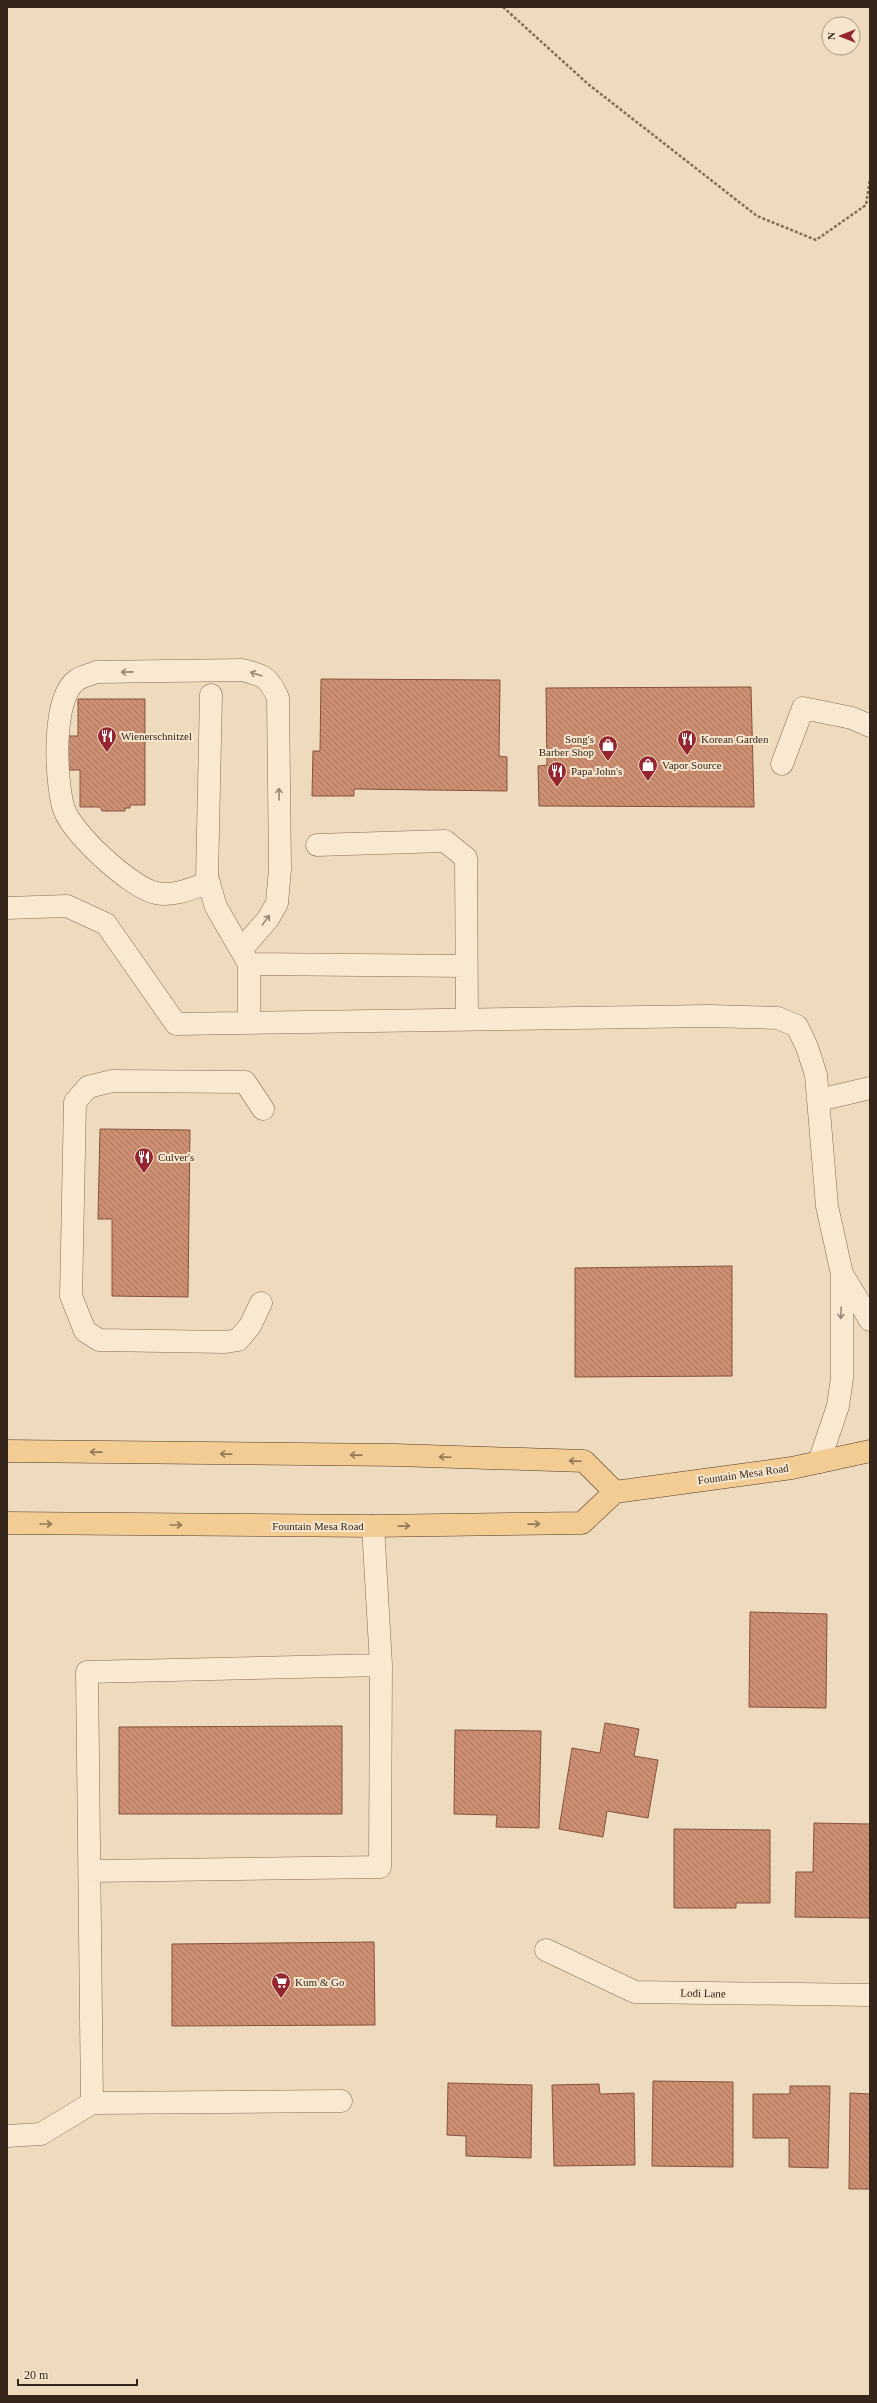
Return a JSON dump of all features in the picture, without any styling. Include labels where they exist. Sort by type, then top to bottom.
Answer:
[{"type":"main road","points":[[7,1451],[395,1455],[584,1462],[616,1492]]},
{"type":"main road","name":"Fountain Mesa Road","points":[[7,1523],[373,1526],[582,1524],[616,1492],[792,1468],[870,1451]]},
{"type":"street","points":[[209,882],[179,893],[156,893],[133,882],[78,834],[63,807],[58,764],[60,711],[67,693],[76,680],[96,672],[242,670],[260,674],[272,684],[278,698],[280,869],[277,903],[245,957]]},
{"type":"street","points":[[210,695],[207,877],[216,907],[245,957],[249,1023]]},
{"type":"street","points":[[782,764],[803,708],[852,718],[870,726]]},
{"type":"street","points":[[317,844],[445,841],[466,858],[467,1019]]},
{"type":"street","points":[[7,908],[67,906],[106,924],[176,1024],[709,1016],[778,1018],[797,1026],[807,1047],[816,1075],[826,1206],[842,1274],[842,1378],[838,1406],[819,1462]]},
{"type":"street","points":[[245,957],[466,966]]},
{"type":"street","points":[[261,1303],[250,1326],[238,1340],[226,1342],[99,1340],[85,1331],[71,1296],[75,1102],[88,1087],[112,1081],[246,1082],[263,1109]]},
{"type":"street","points":[[819,1100],[870,1088]]},
{"type":"street","points":[[842,1274],[870,1320]]},
{"type":"street","points":[[90,1871],[380,1867],[381,1665],[373,1526]]},
{"type":"street","points":[[92,2103],[90,1871],[86,1672],[381,1665]]},
{"type":"street","name":"Lodi Lane","points":[[546,1950],[635,1992],[870,1995]]},
{"type":"street","points":[[7,2136],[41,2134],[92,2103],[341,2101]]},
{"type":"path","points":[[503,7],[588,84],[757,216],[816,240],[866,205],[870,179]]},
{"type":"building","points":[[321,679],[500,680],[499,756],[507,757],[507,791],[354,789],[354,796],[312,796],[313,751],[320,751]]},
{"type":"building","points":[[751,687],[754,807],[539,806],[538,766],[547,765],[546,688]]},
{"type":"building","name":"Wienerschnitzel","points":[[78,699],[145,699],[145,805],[130,805],[130,808],[125,808],[125,811],[102,811],[100,807],[80,807],[80,770],[68,770],[68,736],[78,736]]},
{"type":"building","name":"Culver's","points":[[100,1129],[190,1130],[188,1297],[112,1296],[112,1219],[98,1219]]},
{"type":"building","points":[[732,1266],[732,1376],[575,1377],[575,1268]]},
{"type":"building","points":[[750,1612],[827,1614],[826,1708],[749,1707]]},
{"type":"building","points":[[605,1723],[639,1729],[634,1756],[658,1760],[648,1818],[607,1811],[603,1837],[559,1829],[572,1748],[600,1753]]},
{"type":"building","points":[[342,1726],[342,1814],[119,1814],[119,1727]]},
{"type":"building","points":[[455,1730],[541,1731],[539,1828],[496,1827],[497,1815],[454,1814]]},
{"type":"building","points":[[814,1823],[870,1824],[870,1918],[795,1917],[796,1872],[813,1872]]},
{"type":"building","points":[[674,1829],[770,1830],[770,1903],[736,1903],[736,1908],[674,1908]]},
{"type":"building","points":[[374,1942],[375,2025],[172,2026],[172,1944]]},
{"type":"building","points":[[653,2081],[733,2082],[733,2167],[652,2166]]},
{"type":"building","points":[[448,2083],[532,2085],[531,2158],[466,2156],[466,2136],[447,2135]]},
{"type":"building","points":[[599,2084],[600,2094],[634,2093],[635,2165],[554,2166],[552,2085]]},
{"type":"building","points":[[790,2086],[830,2086],[828,2168],[789,2167],[789,2138],[753,2138],[753,2094],[790,2094]]},
{"type":"building","points":[[850,2093],[870,2094],[870,2189],[849,2189]]},
{"type":"place","name":"Wienerschnitzel","points":[[107,753]]},
{"type":"place","name":"Korean Garden","points":[[687,756]]},
{"type":"place","name":"Song's Barber Shop","points":[[608,762]]},
{"type":"place","name":"Vapor Source","points":[[648,782]]},
{"type":"place","name":"Papa John's","points":[[557,788]]},
{"type":"place","name":"Culver's","points":[[144,1174]]},
{"type":"place","name":"Kum & Go","points":[[281,1999]]}]
